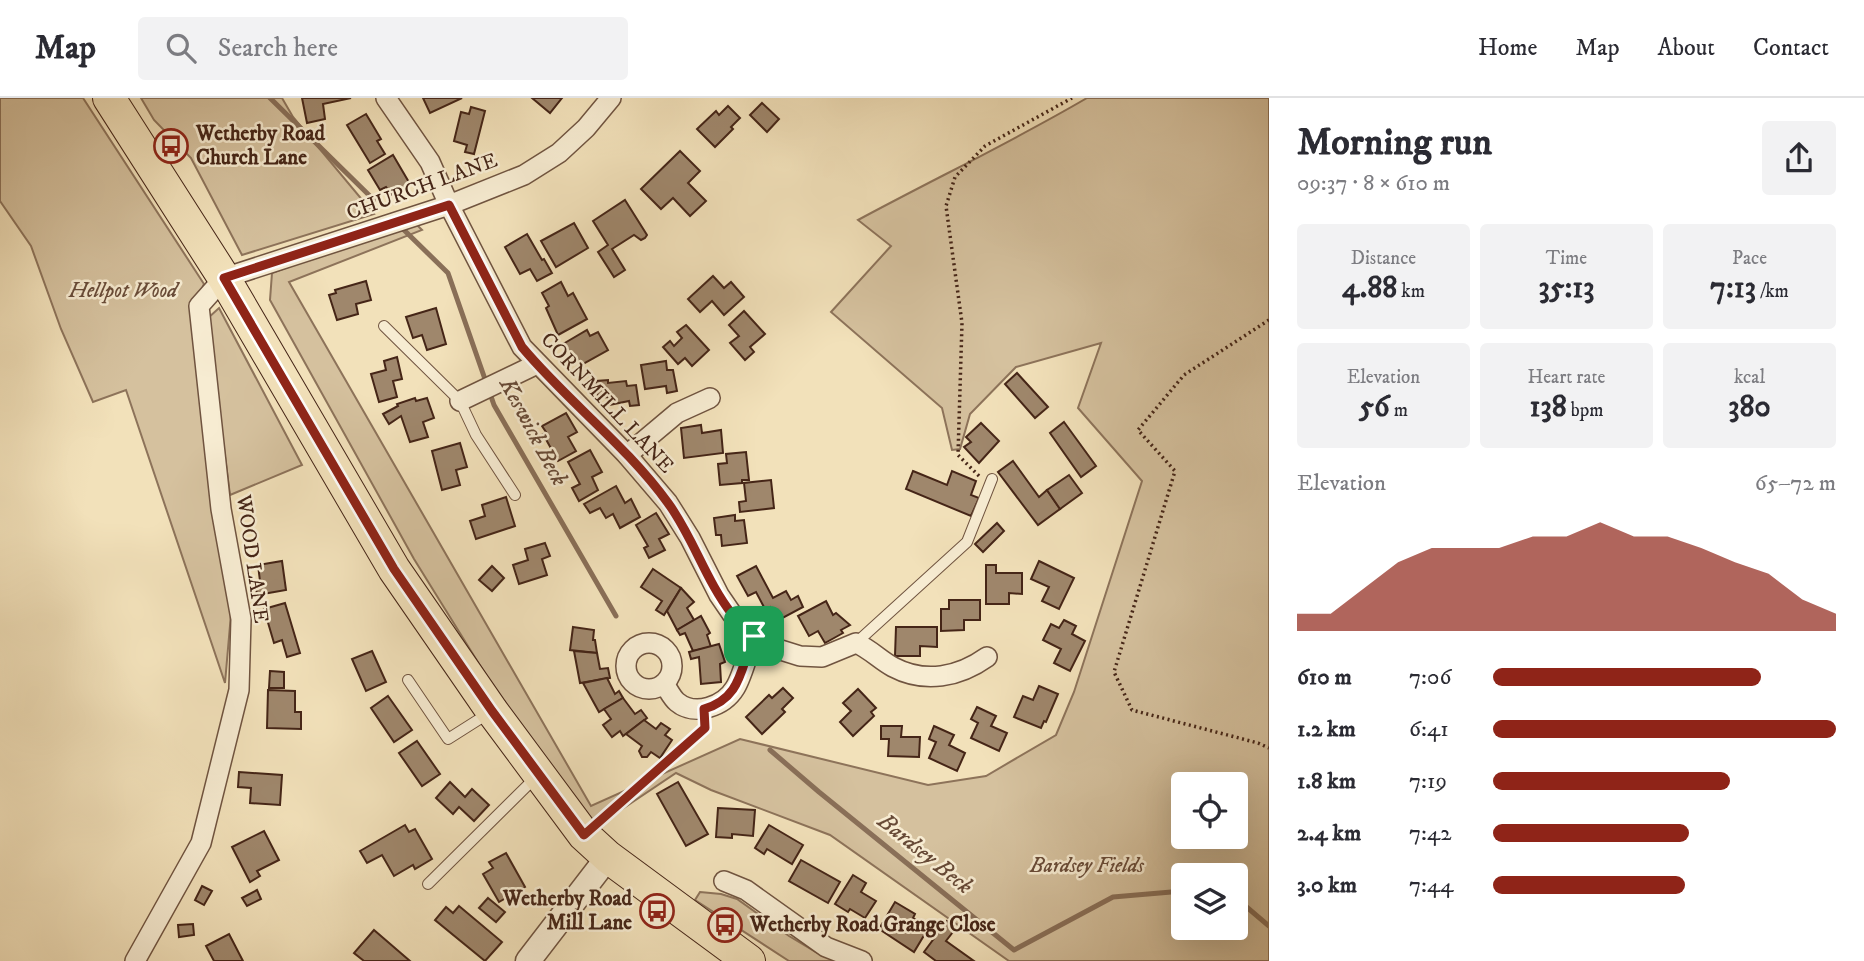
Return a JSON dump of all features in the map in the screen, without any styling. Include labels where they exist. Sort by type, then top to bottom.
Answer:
[{"type":"main road","points":[[109,98],[224,278],[394,569],[492,711],[584,835],[608,857],[749,961]]},
{"type":"street","name":"CORNMILL LANE","points":[[386,98],[430,162],[511,328],[537,364],[627,455],[668,503],[691,538],[719,595],[732,614],[768,646],[800,656],[822,656],[856,643]]},
{"type":"street","name":"CHURCH LANE","points":[[224,278],[449,205],[524,175],[559,153],[586,128],[611,98]]},
{"type":"street","name":"WOOD LANE","points":[[135,961],[201,843],[239,690],[241,619],[221,509],[199,306],[224,278]]},
{"type":"street","points":[[460,401],[537,364]]},
{"type":"street","points":[[627,455],[677,413],[710,398]]},
{"type":"street","points":[[664,684],[678,703],[690,708],[704,709],[718,705],[729,697],[737,685],[754,636]]},
{"type":"street","points":[[856,643],[871,649],[890,665],[918,676],[954,674],[975,666],[987,657]]},
{"type":"street","points":[[528,961],[608,857]]},
{"type":"street","points":[[724,881],[746,890],[825,947],[862,961]]},
{"type":"lane","points":[[384,326],[460,401],[476,435],[515,495]]},
{"type":"lane","name":"CORNMILL LANE","points":[[856,643],[967,542],[990,483]]},
{"type":"lane","points":[[408,680],[448,738],[492,711]]},
{"type":"lane","points":[[429,884],[539,774]]},
{"type":"path","points":[[990,483],[958,455],[962,323],[946,206],[955,177],[985,146],[1072,98]]},
{"type":"path","points":[[1269,320],[1184,375],[1138,430],[1175,471],[1114,672],[1132,710],[1269,748]]},
{"type":"path","points":[[584,835],[705,728],[704,709]]},
{"type":"green space","name":"Hellpot Wood","points":[[0,98],[83,98],[204,284],[191,314],[231,614],[225,683],[126,390],[93,402],[61,329],[31,246],[0,201]]},
{"type":"green space","points":[[141,98],[282,98],[293,117],[374,214],[242,255],[191,158],[154,120]]},
{"type":"green space","name":"Bardsey Fields","points":[[1087,98],[1269,98],[1269,961],[1009,961],[830,835],[711,790],[676,773],[594,828],[502,701],[414,559],[270,300],[272,273],[413,221],[422,230],[289,282],[591,806],[740,739],[928,785],[986,776],[1056,735],[1074,692],[1142,481],[1078,408],[1101,343],[1016,367],[970,414],[960,449],[952,450],[942,408],[831,312],[891,246],[858,220]]},
{"type":"green space","points":[[219,308],[302,465],[230,495],[207,319]]},
{"type":"green space","points":[[700,892],[737,899],[789,936],[836,961],[789,961],[695,900]]},
{"type":"building","points":[[302,98],[351,98],[323,104],[325,119],[307,123]]},
{"type":"building","points":[[423,98],[462,98],[430,113]]},
{"type":"building","points":[[532,98],[562,98],[550,113]]},
{"type":"building","points":[[762,103],[779,119],[767,132],[750,115]]},
{"type":"building","points":[[728,106],[740,118],[715,147],[697,129],[716,111],[719,115]]},
{"type":"building","points":[[471,107],[485,111],[474,154],[465,152],[467,145],[454,141],[461,112],[469,114]]},
{"type":"building","points":[[366,114],[381,139],[377,141],[385,154],[370,163],[347,125]]},
{"type":"building","points":[[680,151],[700,171],[688,183],[706,201],[690,216],[673,198],[661,209],[641,189]]},
{"type":"building","points":[[393,155],[410,184],[392,195],[386,187],[380,190],[368,170]]},
{"type":"building","points":[[625,200],[647,235],[641,240],[634,235],[612,249],[625,270],[614,277],[598,252],[608,245],[593,221]]},
{"type":"building","points":[[574,223],[588,248],[556,267],[541,241]]},
{"type":"building","points":[[527,234],[552,273],[537,281],[530,269],[520,274],[505,247]]},
{"type":"building","points":[[713,276],[724,288],[731,282],[744,297],[724,315],[712,301],[700,312],[688,299]]},
{"type":"building","points":[[366,281],[371,300],[356,304],[358,314],[337,320],[329,295],[336,293],[335,290]]},
{"type":"building","points":[[561,282],[568,296],[573,293],[587,319],[558,335],[542,293]]},
{"type":"building","points":[[436,308],[446,344],[427,350],[422,335],[413,338],[406,317]]},
{"type":"building","points":[[744,311],[765,334],[750,347],[754,352],[745,360],[730,343],[739,336],[729,325]]},
{"type":"building","points":[[686,325],[709,350],[692,366],[685,358],[678,364],[663,347],[670,341],[674,346],[682,338],[677,332]]},
{"type":"building","points":[[587,330],[590,336],[598,332],[608,350],[581,365],[578,359],[573,362],[563,344]]},
{"type":"building","points":[[397,357],[402,379],[393,381],[397,397],[379,402],[371,374],[386,370],[384,361]]},
{"type":"building","points":[[666,361],[667,370],[673,370],[677,391],[667,393],[666,386],[645,389],[641,365]]},
{"type":"building","points":[[1017,373],[1048,407],[1035,418],[1005,384]]},
{"type":"building","points":[[608,380],[608,383],[626,381],[627,386],[636,385],[639,405],[630,406],[629,401],[609,405],[608,397],[598,398],[596,381]]},
{"type":"building","points":[[415,398],[416,401],[427,398],[434,418],[423,422],[428,437],[410,442],[401,416],[389,424],[383,414],[398,406],[397,404]]},
{"type":"building","points":[[566,413],[577,432],[568,437],[576,451],[558,461],[543,434],[546,432],[542,426]]},
{"type":"building","points":[[1064,422],[1096,466],[1081,477],[1050,433]]},
{"type":"building","points":[[981,423],[999,441],[979,463],[964,447],[971,442],[966,437]]},
{"type":"building","points":[[701,425],[702,433],[721,430],[723,453],[684,458],[681,428]]},
{"type":"building","points":[[460,443],[467,467],[456,470],[460,485],[442,490],[432,451]]},
{"type":"building","points":[[590,450],[602,472],[592,477],[598,490],[579,501],[572,488],[580,484],[568,462]]},
{"type":"building","points":[[746,452],[749,480],[720,485],[718,464],[727,463],[726,454]]},
{"type":"building","points":[[1013,461],[1039,497],[1047,490],[1060,509],[1038,525],[998,472]]},
{"type":"building","points":[[913,471],[947,485],[952,471],[976,481],[971,495],[979,498],[971,516],[906,489]]},
{"type":"building","points":[[1069,475],[1082,493],[1060,509],[1047,490]]},
{"type":"building","points":[[771,480],[774,508],[740,512],[739,502],[746,501],[744,483]]},
{"type":"building","points":[[616,486],[625,503],[631,499],[640,517],[620,528],[613,514],[606,518],[600,508],[590,513],[584,504]]},
{"type":"building","points":[[506,497],[515,526],[476,539],[470,521],[485,516],[482,505]]},
{"type":"building","points":[[656,513],[669,534],[659,539],[665,550],[649,558],[644,548],[648,546],[636,525]]},
{"type":"building","points":[[735,515],[735,521],[744,520],[747,543],[722,546],[721,535],[716,535],[714,518]]},
{"type":"building","points":[[997,523],[1004,531],[983,552],[975,544]]},
{"type":"building","points":[[545,543],[550,556],[542,559],[547,575],[519,584],[513,565],[528,560],[525,549]]},
{"type":"building","points":[[282,561],[286,590],[257,595],[255,582],[260,581],[258,565]]},
{"type":"building","points":[[1039,561],[1074,578],[1059,609],[1042,601],[1049,587],[1031,579]]},
{"type":"building","points":[[986,565],[996,565],[996,573],[1022,573],[1022,594],[1009,593],[1009,604],[986,604]]},
{"type":"building","points":[[492,566],[504,578],[492,591],[479,580]]},
{"type":"building","points":[[756,566],[773,598],[786,591],[791,600],[798,596],[803,607],[777,621],[770,607],[765,609],[756,592],[748,596],[737,576]]},
{"type":"building","points":[[653,569],[681,588],[664,615],[656,610],[662,601],[641,587]]},
{"type":"building","points":[[681,588],[694,602],[687,608],[694,620],[677,630],[667,611]]},
{"type":"building","points":[[949,600],[980,600],[980,620],[964,620],[964,630],[941,631],[941,609],[949,609]]},
{"type":"building","points":[[826,601],[833,615],[836,613],[850,625],[841,630],[843,633],[825,643],[818,631],[809,636],[798,616]]},
{"type":"building","points":[[285,603],[300,653],[287,657],[282,640],[274,643],[264,609]]},
{"type":"building","points":[[701,616],[710,633],[707,635],[711,647],[693,651],[685,633],[680,635],[677,630]]},
{"type":"building","points":[[1064,620],[1076,626],[1072,634],[1085,641],[1070,671],[1054,663],[1061,649],[1043,640],[1051,624],[1059,628]]},
{"type":"building","points":[[573,627],[594,630],[593,640],[597,653],[570,650]]},
{"type":"building","points":[[896,627],[937,627],[937,647],[920,646],[920,656],[895,656]]},
{"type":"building","points":[[719,644],[725,662],[720,664],[721,682],[701,684],[699,657],[691,659],[689,652]]},
{"type":"building","points":[[372,651],[386,682],[366,691],[352,659]]},
{"type":"building","points":[[574,651],[597,653],[600,669],[608,668],[610,678],[580,683]]},
{"type":"building","points":[[270,671],[284,672],[284,688],[269,688]]},
{"type":"building","points":[[607,678],[615,694],[619,691],[623,698],[599,712],[583,683]]},
{"type":"building","points":[[1039,686],[1058,694],[1041,728],[1014,717],[1023,696],[1033,700]]},
{"type":"building","points":[[783,688],[793,698],[782,709],[785,712],[762,734],[746,717],[769,695],[772,698]]},
{"type":"building","points":[[858,689],[876,708],[871,712],[874,716],[853,736],[840,722],[851,711],[843,703]]},
{"type":"building","points":[[268,690],[295,691],[295,712],[301,712],[301,729],[267,728]]},
{"type":"building","points":[[388,696],[412,730],[394,742],[371,708]]},
{"type":"building","points":[[623,698],[635,714],[641,710],[647,718],[623,736],[620,731],[612,737],[603,725],[611,719],[604,709]]},
{"type":"building","points":[[977,707],[996,716],[991,726],[1007,733],[999,751],[971,738],[978,723],[971,719]]},
{"type":"building","points":[[644,720],[656,729],[661,723],[670,729],[665,735],[672,740],[660,758],[651,752],[647,757],[642,757],[639,751],[642,746],[626,734]]},
{"type":"building","points":[[881,726],[902,726],[901,737],[920,737],[919,757],[888,756],[889,739],[881,739]]},
{"type":"building","points":[[934,726],[954,735],[949,745],[965,753],[957,771],[929,758],[936,742],[929,739]]},
{"type":"building","points":[[417,741],[440,774],[422,786],[399,753]]},
{"type":"building","points":[[239,772],[282,775],[280,805],[250,803],[251,788],[238,787]]},
{"type":"building","points":[[450,782],[465,797],[472,789],[489,805],[474,821],[459,807],[453,814],[436,798]]},
{"type":"building","points":[[678,782],[708,834],[686,846],[657,794]]},
{"type":"building","points":[[718,808],[755,810],[753,836],[732,834],[732,838],[716,837]]},
{"type":"building","points":[[405,825],[409,832],[415,829],[432,859],[415,869],[413,865],[394,876],[382,855],[367,863],[360,851]]},
{"type":"building","points":[[769,825],[803,845],[792,864],[767,849],[764,854],[755,848]]},
{"type":"building","points":[[264,831],[279,860],[257,871],[260,876],[250,882],[232,847]]},
{"type":"building","points":[[506,853],[525,887],[499,902],[483,874],[493,868],[489,862]]},
{"type":"building","points":[[801,860],[840,882],[828,903],[789,881]]},
{"type":"building","points":[[853,875],[866,883],[861,892],[876,901],[865,918],[835,904]]},
{"type":"building","points":[[202,886],[212,891],[204,905],[195,900]]},
{"type":"building","points":[[257,890],[261,899],[247,906],[242,898]]},
{"type":"building","points":[[488,898],[505,912],[496,922],[479,908]]},
{"type":"building","points":[[895,902],[915,914],[913,918],[929,927],[914,952],[879,929]]},
{"type":"building","points":[[459,906],[502,942],[485,961],[435,920],[446,907],[453,913]]},
{"type":"building","points":[[947,921],[956,928],[946,941],[974,961],[936,961],[924,952]]},
{"type":"building","points":[[193,924],[194,935],[179,937],[178,925]]},
{"type":"building","points":[[374,930],[410,961],[364,961],[354,953]]},
{"type":"building","points":[[229,934],[243,961],[214,961],[206,946]]},
{"type":"waterway","name":"Keswick Beck","points":[[270,98],[374,200]]},
{"type":"waterway","name":"Keswick Beck","points":[[404,230],[448,273],[494,405],[616,616]]},
{"type":"waterway","name":"Bardsey Beck","points":[[770,750],[1014,950],[1113,897],[1171,892]]},
{"type":"waterway","name":"Bardsey Beck","points":[[1248,908],[1269,926]]},
{"type":"place","name":"Wetherby Road Church Lane","points":[[171,146]]},
{"type":"place","name":"Wetherby Road Mill Lane","points":[[657,911]]},
{"type":"place","name":"Wetherby Road Grange Close","points":[[725,925]]},
{"type":"route","points":[[449,205],[522,347],[627,455],[668,503],[691,538],[719,595],[732,614],[754,636],[737,685],[729,697],[718,705],[704,709],[705,728],[584,835],[492,711],[394,569],[224,278],[449,205]]}]
